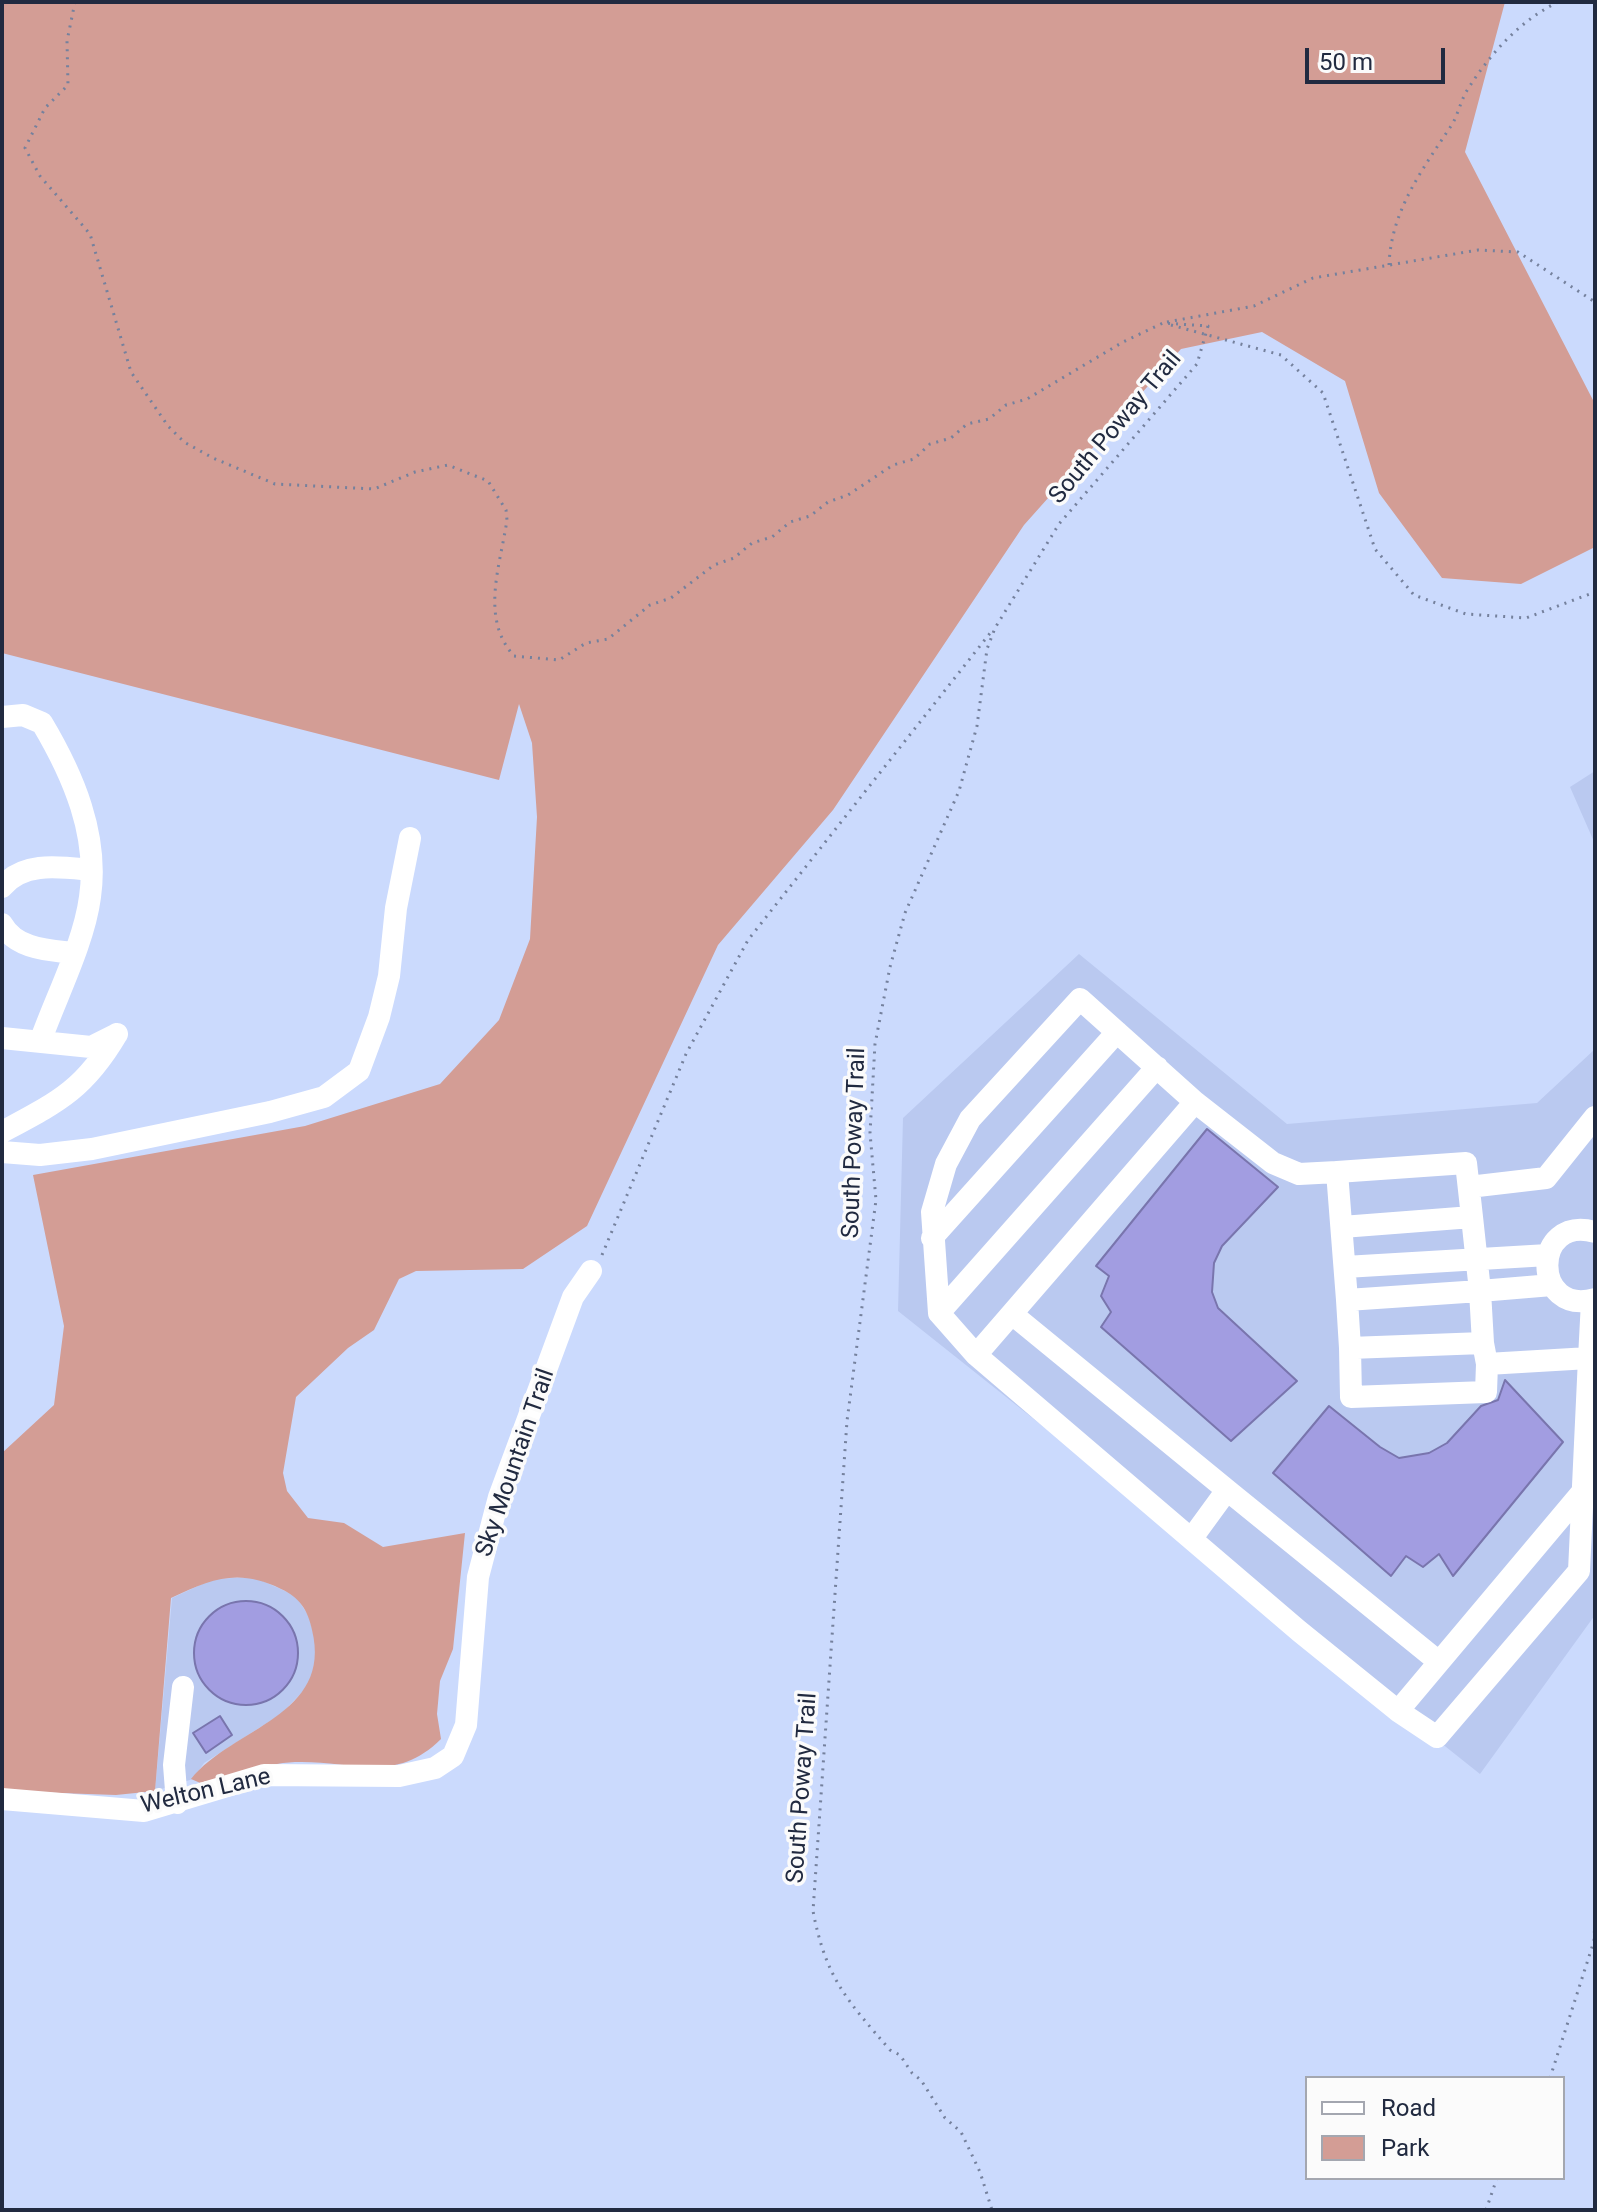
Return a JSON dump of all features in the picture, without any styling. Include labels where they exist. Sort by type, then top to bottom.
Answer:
[{"type":"street","points":[[2,717],[23,715],[42,723],[57,748],[84,809],[91,870],[90,898],[40,1042]]},
{"type":"street","points":[[2,1152],[40,1155],[92,1149],[270,1112],[324,1097],[359,1071],[386,989],[396,908],[410,838]]},
{"type":"street","points":[[2,887],[11,876],[33,868],[91,870]]},
{"type":"street","points":[[2,924],[7,933],[26,945],[73,953]]},
{"type":"street","points":[[1337,1172],[1351,1397],[1486,1392],[1480,1291],[1466,1163],[1299,1174],[1273,1163],[1195,1102],[1080,999],[970,1119],[946,1164],[932,1212],[939,1313],[976,1355],[1398,1711],[1437,1737],[1579,1571],[1593,1300],[1569,1300],[1552,1285],[1548,1255],[1552,1245],[1570,1231],[1595,1232]]},
{"type":"street","points":[[932,1238],[1117,1032]]},
{"type":"street","points":[[2,1038],[91,1047],[117,1034],[96,1069],[70,1093],[2,1132]]},
{"type":"street","points":[[939,1313],[1157,1067]]},
{"type":"street","points":[[976,1355],[1195,1102]]},
{"type":"street","points":[[1469,1187],[1546,1178],[1595,1117]]},
{"type":"street","points":[[1342,1227],[1472,1217]]},
{"type":"street","points":[[1345,1267],[1548,1255]]},
{"type":"street","name":"Sky Mountain Trail","points":[[453,1756],[466,1725],[478,1577],[499,1497],[573,1297],[596,1265]]},
{"type":"street","points":[[1347,1300],[1552,1285]]},
{"type":"street","points":[[1012,1314],[1439,1662]]},
{"type":"street","points":[[1350,1348],[1589,1358]]},
{"type":"street","points":[[1192,1538],[1227,1490]]},
{"type":"street","points":[[1398,1711],[1583,1491]]},
{"type":"street","points":[[177,1803],[174,1765],[183,1687]]},
{"type":"street","name":"Welton Lane","points":[[2,1799],[144,1811],[264,1775],[413,1775],[453,1756]]},
{"type":"path","name":"South Poway Trail","points":[[75,2],[67,41],[68,85],[45,108],[25,148],[40,176],[90,234],[131,372],[168,426],[184,442],[275,484],[374,489],[415,472],[448,465],[488,481],[506,510],[507,520],[493,608],[500,640],[514,656],[559,660],[586,643],[608,639],[650,605],[671,598],[687,583],[697,580],[714,565],[734,558],[752,543],[772,537],[790,522],[810,516],[828,502],[848,495],[893,465],[914,459],[930,444],[951,438],[967,424],[989,419],[1006,405],[1027,399],[1123,342],[1163,323],[1208,326],[1197,364],[1059,524],[995,628],[987,649],[977,726],[959,791],[905,913],[875,1044],[870,1133],[876,1200],[847,1421],[813,1911],[819,1944],[841,1995],[890,2050],[900,2055],[921,2080],[945,2118],[961,2132],[980,2172],[992,2210]]},
{"type":"path","points":[[1389,265],[1390,238],[1411,186],[1454,121],[1465,94],[1501,44],[1540,10],[1558,2]]},
{"type":"path","points":[[1163,323],[1254,306],[1313,278],[1478,250],[1518,252],[1595,302]]},
{"type":"path","points":[[1163,323],[1281,355],[1323,393],[1375,549],[1414,595],[1466,614],[1526,618],[1595,592]]},
{"type":"path","points":[[596,1265],[686,1054],[748,940],[995,628]]},
{"type":"path","points":[[1551,2076],[1594,1941],[1595,1917]]},
{"type":"path","points":[[1486,2210],[1496,2180]]},
{"type":"shaded area","points":[[1595,771],[1595,844],[1570,787]]},
{"type":"shaded area","points":[[1079,954],[1287,1124],[1537,1103],[1595,1049],[1595,1615],[1480,1774],[898,1311],[903,1118]]},
{"type":"shaded area","points":[[254,1577],[296,1596],[309,1617],[316,1644],[315,1665],[309,1685],[281,1714],[204,1763],[193,1779],[155,1791],[172,1598],[213,1579]]},
{"type":"green space","points":[[2,2],[1505,2],[1465,152],[1595,404],[1595,547],[1521,584],[1442,578],[1379,493],[1345,381],[1262,332],[1181,349],[1024,525],[833,810],[718,945],[587,1226],[523,1269],[416,1271],[399,1279],[374,1330],[348,1348],[296,1397],[283,1473],[287,1491],[308,1518],[344,1523],[383,1547],[465,1533],[453,1649],[440,1681],[437,1714],[441,1739],[407,1762],[372,1767],[295,1762],[260,1767],[205,1785],[191,1779],[209,1761],[294,1701],[308,1682],[315,1659],[310,1623],[298,1600],[266,1583],[225,1578],[171,1598],[155,1791],[116,1795],[2,1791],[2,1453],[54,1405],[64,1326],[33,1175],[305,1126],[440,1084],[499,1020],[530,939],[537,817],[532,743],[519,704],[499,780],[2,653]]},
{"type":"building","points":[[1207,1129],[1278,1187],[1222,1246],[1214,1263],[1212,1292],[1218,1308],[1297,1381],[1231,1441],[1101,1327],[1111,1312],[1101,1296],[1109,1276],[1096,1266]]},
{"type":"building","points":[[1505,1380],[1563,1442],[1453,1576],[1439,1554],[1423,1567],[1406,1556],[1391,1576],[1273,1473],[1329,1406],[1380,1447],[1399,1458],[1429,1453],[1447,1443],[1481,1406],[1498,1400]]},
{"type":"building","points":[[246,1601],[266,1605],[283,1616],[294,1633],[298,1653],[294,1673],[283,1690],[266,1701],[246,1705],[226,1701],[209,1690],[198,1673],[194,1653],[198,1633],[209,1616],[226,1605]]},
{"type":"building","points":[[220,1716],[232,1735],[206,1753],[193,1733]]}]
